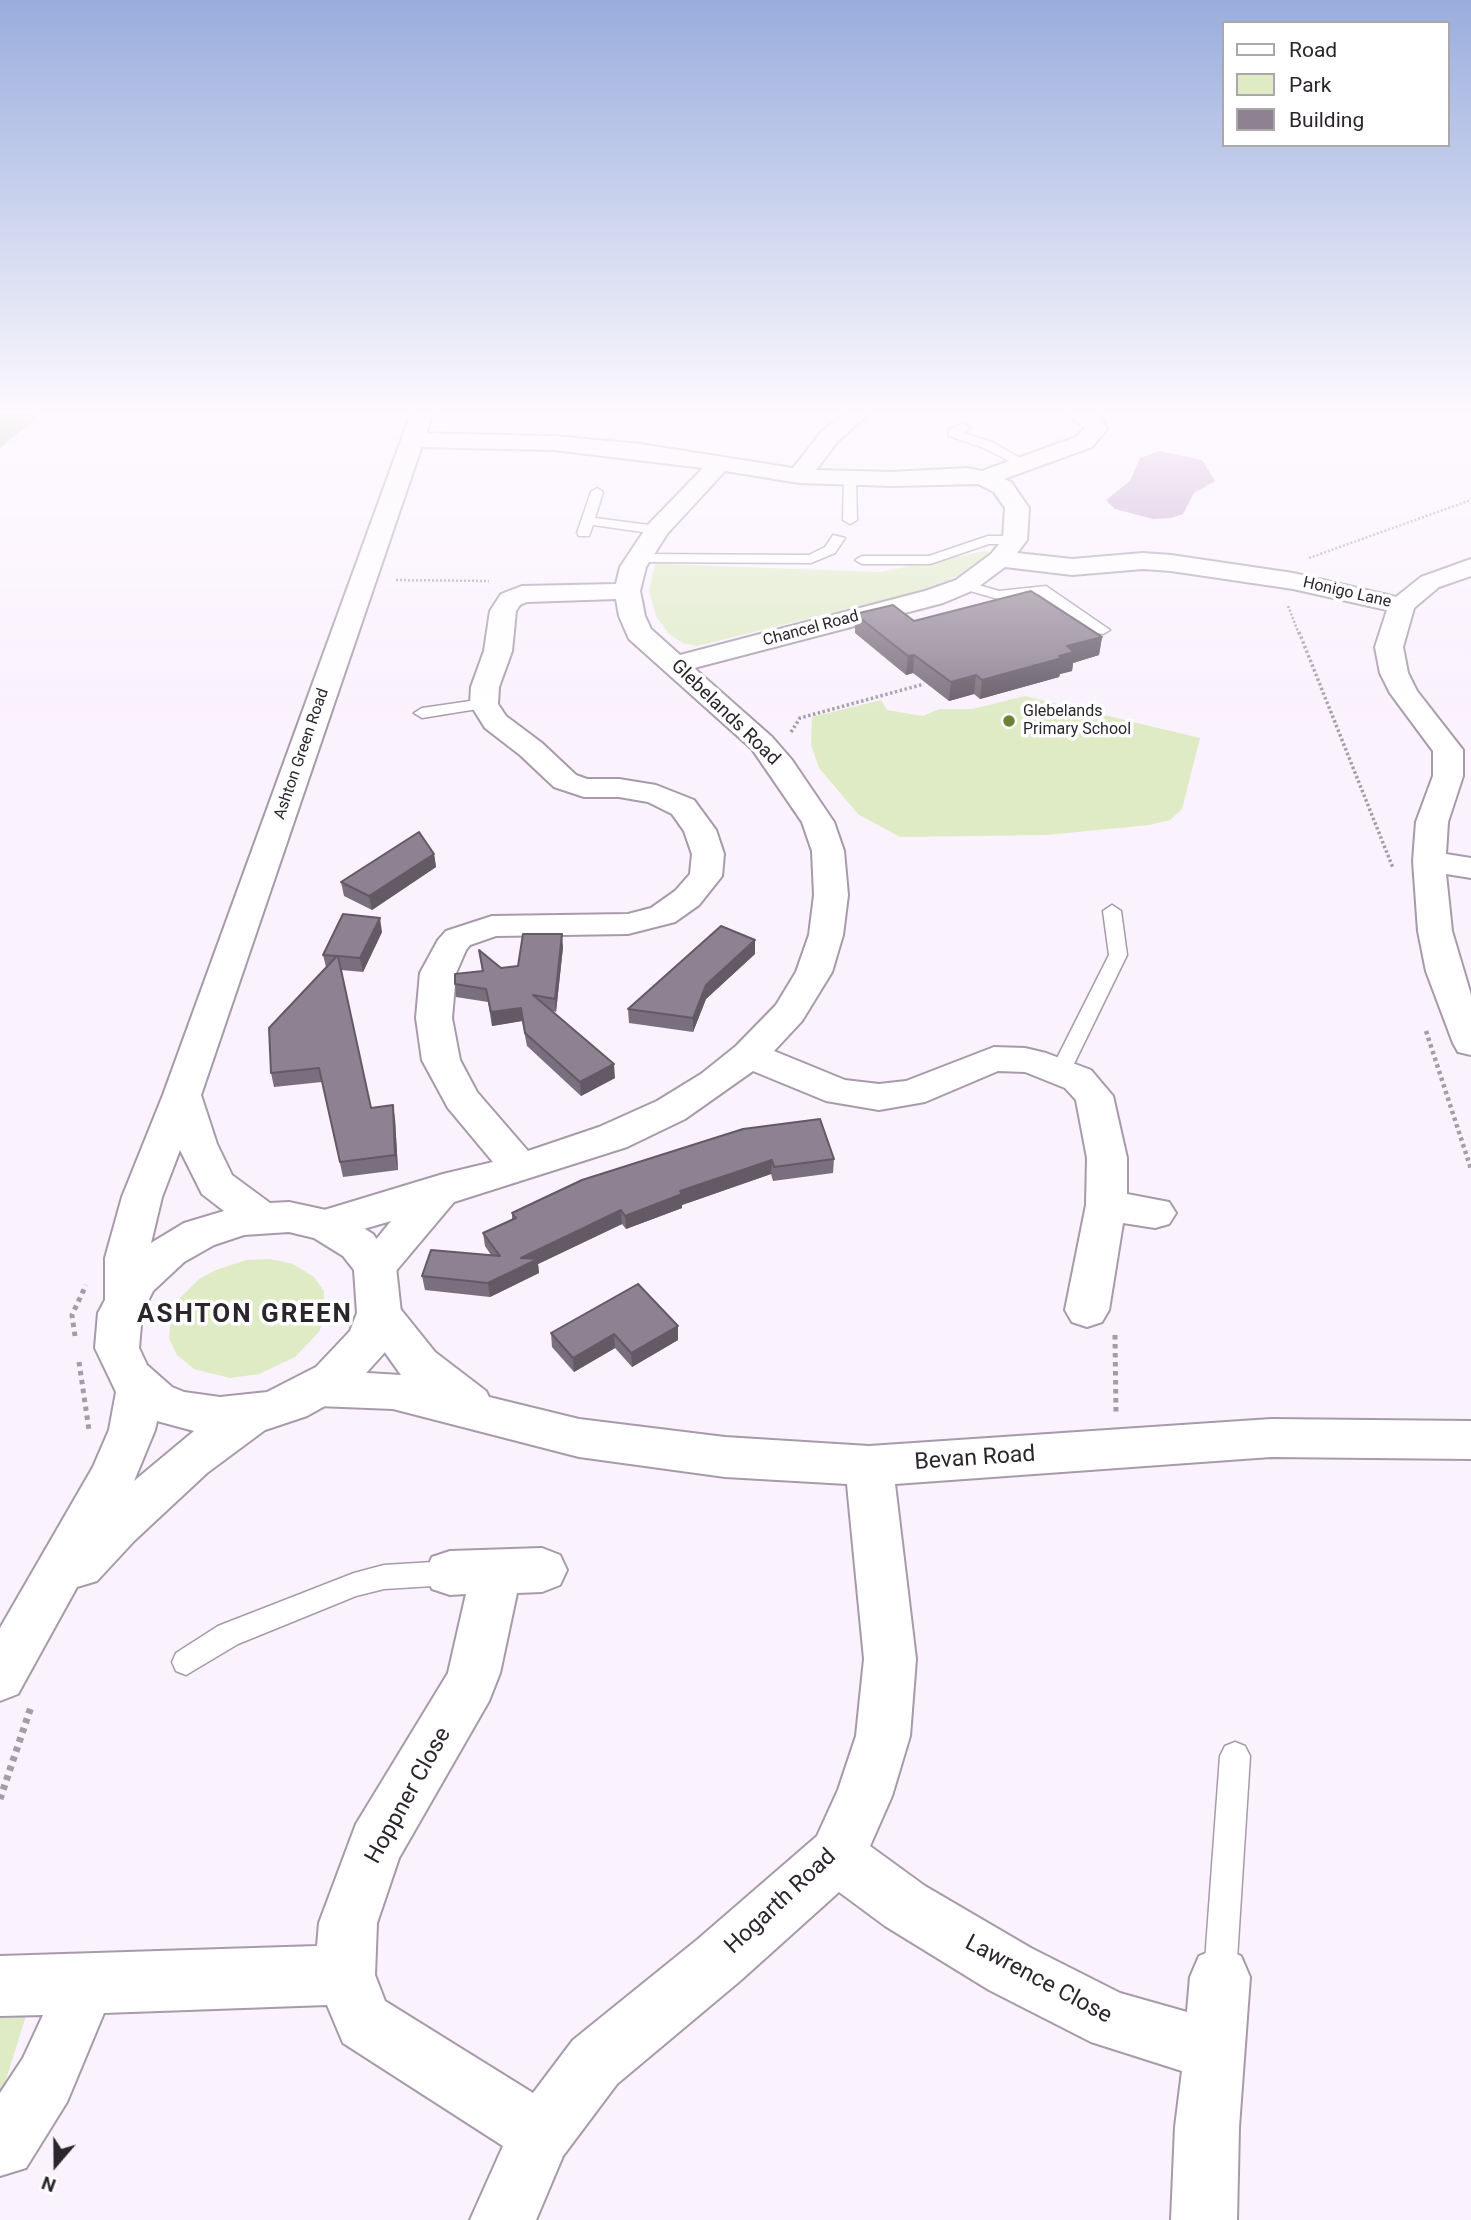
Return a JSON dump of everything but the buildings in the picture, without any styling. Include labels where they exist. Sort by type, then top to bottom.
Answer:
[{"type":"street","name":"Ashton Green Road","points":[[126,1299],[126,1258],[142,1197],[182,1095],[387,517]]},
{"type":"street","points":[[520,1168],[462,1099],[441,1060],[434,1018],[438,973],[447,932],[492,926],[628,924],[663,915],[687,898],[706,876],[708,854],[700,830],[683,807],[656,794],[619,788],[579,797],[531,748],[495,722],[484,704],[485,687],[498,650],[503,611],[510,600],[522,594],[627,591],[638,558],[670,517]]},
{"type":"street","points":[[1008,550],[1015,517]]},
{"type":"street","name":"Honigo Lane","points":[[1008,550],[1061,566],[1143,561],[1277,578],[1402,606]]},
{"type":"street","name":"Chancel Road","points":[[676,664],[934,597],[965,585],[1008,550]]},
{"type":"street","points":[[1471,567],[1430,582],[1402,606],[1389,647],[1394,673],[1404,692],[1442,740],[1450,760],[1432,822],[1429,861],[1435,931],[1444,971],[1471,1043]]},
{"type":"street","name":"Glebelands Road","points":[[326,1225],[443,1188],[520,1168],[613,1137],[671,1110],[715,1083],[750,1055],[789,1013],[814,972],[826,935],[831,895],[828,851],[818,822],[781,766],[762,743],[639,632],[632,617],[627,591]]},
{"type":"street","points":[[1429,861],[1471,868]]},
{"type":"street","points":[[750,1055],[839,1092],[879,1097],[912,1093],[994,1059],[1025,1060],[1061,1070],[1078,1079],[1094,1096],[1107,1158],[1106,1205],[1087,1310]]},
{"type":"street","points":[[182,1095],[197,1144],[216,1184],[261,1218]]},
{"type":"street","points":[[375,1267],[443,1188]]},
{"type":"street","points":[[1106,1205],[1154,1213]]},
{"type":"street","name":"Ashton Green Road","points":[[289,1217],[326,1225],[358,1245],[375,1267],[379,1313],[369,1340],[332,1380],[291,1403],[255,1412],[220,1416],[178,1410],[156,1400],[130,1377],[117,1348],[120,1313],[126,1299],[138,1280],[169,1251],[199,1234],[261,1218],[289,1217]]},
{"type":"street","name":"Bevan Road","points":[[379,1313],[419,1365],[483,1413]]},
{"type":"street","name":"Ashton Green Road","points":[[0,1676],[44,1603],[125,1446],[132,1430],[140,1387]]},
{"type":"street","name":"Bevan Road","points":[[318,1388],[393,1391],[579,1438],[724,1457],[869,1465],[1272,1438],[1471,1440]]},
{"type":"street","name":"Ashton Green Road","points":[[44,1603],[117,1526],[190,1459],[255,1412]]},
{"type":"street","name":"Hogarth Road","points":[[503,2220],[541,2134],[595,2062],[719,1960],[837,1856],[864,1796],[883,1736],[890,1659],[869,1465]]},
{"type":"street","name":"Hoppner Close","points":[[496,1572],[474,1673],[463,1701],[376,1844],[348,1923],[345,1975],[364,2022],[541,2134]]},
{"type":"street","name":"Lawrence Close","points":[[837,1856],[905,1906],[1010,1969],[1112,2021],[1215,2050]]},
{"type":"street","points":[[0,1986],[345,1975]]},
{"type":"street","points":[[1204,2220],[1207,2127],[1220,1977]]},
{"type":"street","points":[[1,2149],[45,2080],[72,2018],[82,1983]]},
{"type":"lane","points":[[589,517],[586,527],[657,530]]},
{"type":"lane","points":[[638,558],[811,559],[830,550],[838,538]]},
{"type":"lane","points":[[862,560],[930,560],[968,550],[988,540],[1008,550]]},
{"type":"lane","points":[[965,585],[998,595],[1041,589],[1103,630]]},
{"type":"lane","points":[[422,713],[484,704]]},
{"type":"lane","points":[[1061,1070],[1118,956],[1118,937],[1112,911]]},
{"type":"lane","points":[[186,1662],[228,1635],[354,1585],[384,1577],[496,1572]]},
{"type":"lane","points":[[1220,1977],[1235,1756]]},
{"type":"path","points":[[1277,578],[1393,866],[1396,880]]},
{"type":"path","points":[[364,580],[504,581],[522,594]]},
{"type":"path","points":[[762,743],[792,732],[800,718],[924,684]]},
{"type":"path","points":[[1425,1027],[1431,1054],[1471,1169]]},
{"type":"path","points":[[76,1340],[72,1315],[89,1279]]},
{"type":"path","points":[[1087,1310],[1114,1321],[1117,1449]]},
{"type":"path","points":[[78,1353],[90,1441],[125,1446]]},
{"type":"green space","points":[[985,551],[993,553],[965,573],[919,591],[697,646],[683,643],[669,634],[656,616],[649,591],[655,564],[880,572]]},
{"type":"green space","points":[[1025,696],[1200,738],[1182,809],[1170,820],[1149,825],[1046,835],[900,837],[858,814],[819,768],[811,745],[812,717],[881,700],[887,710],[923,716],[939,709],[972,709]]},
{"type":"green space","points":[[270,1259],[293,1264],[314,1277],[324,1291],[324,1319],[319,1332],[295,1357],[259,1374],[230,1378],[194,1369],[177,1355],[169,1338],[171,1315],[179,1299],[199,1279],[216,1270],[246,1260]]},
{"type":"green space","points":[[28,1985],[25,2019],[0,2099],[0,1986]]},
{"type":"shaded area","points":[[1144,517],[1175,517],[1171,518]]},
{"type":"place","name":"Glebelands Primary School","points":[[1009,721]]},
{"type":"district","name":"ASHTON GREEN","points":[[245,1315]]}]
